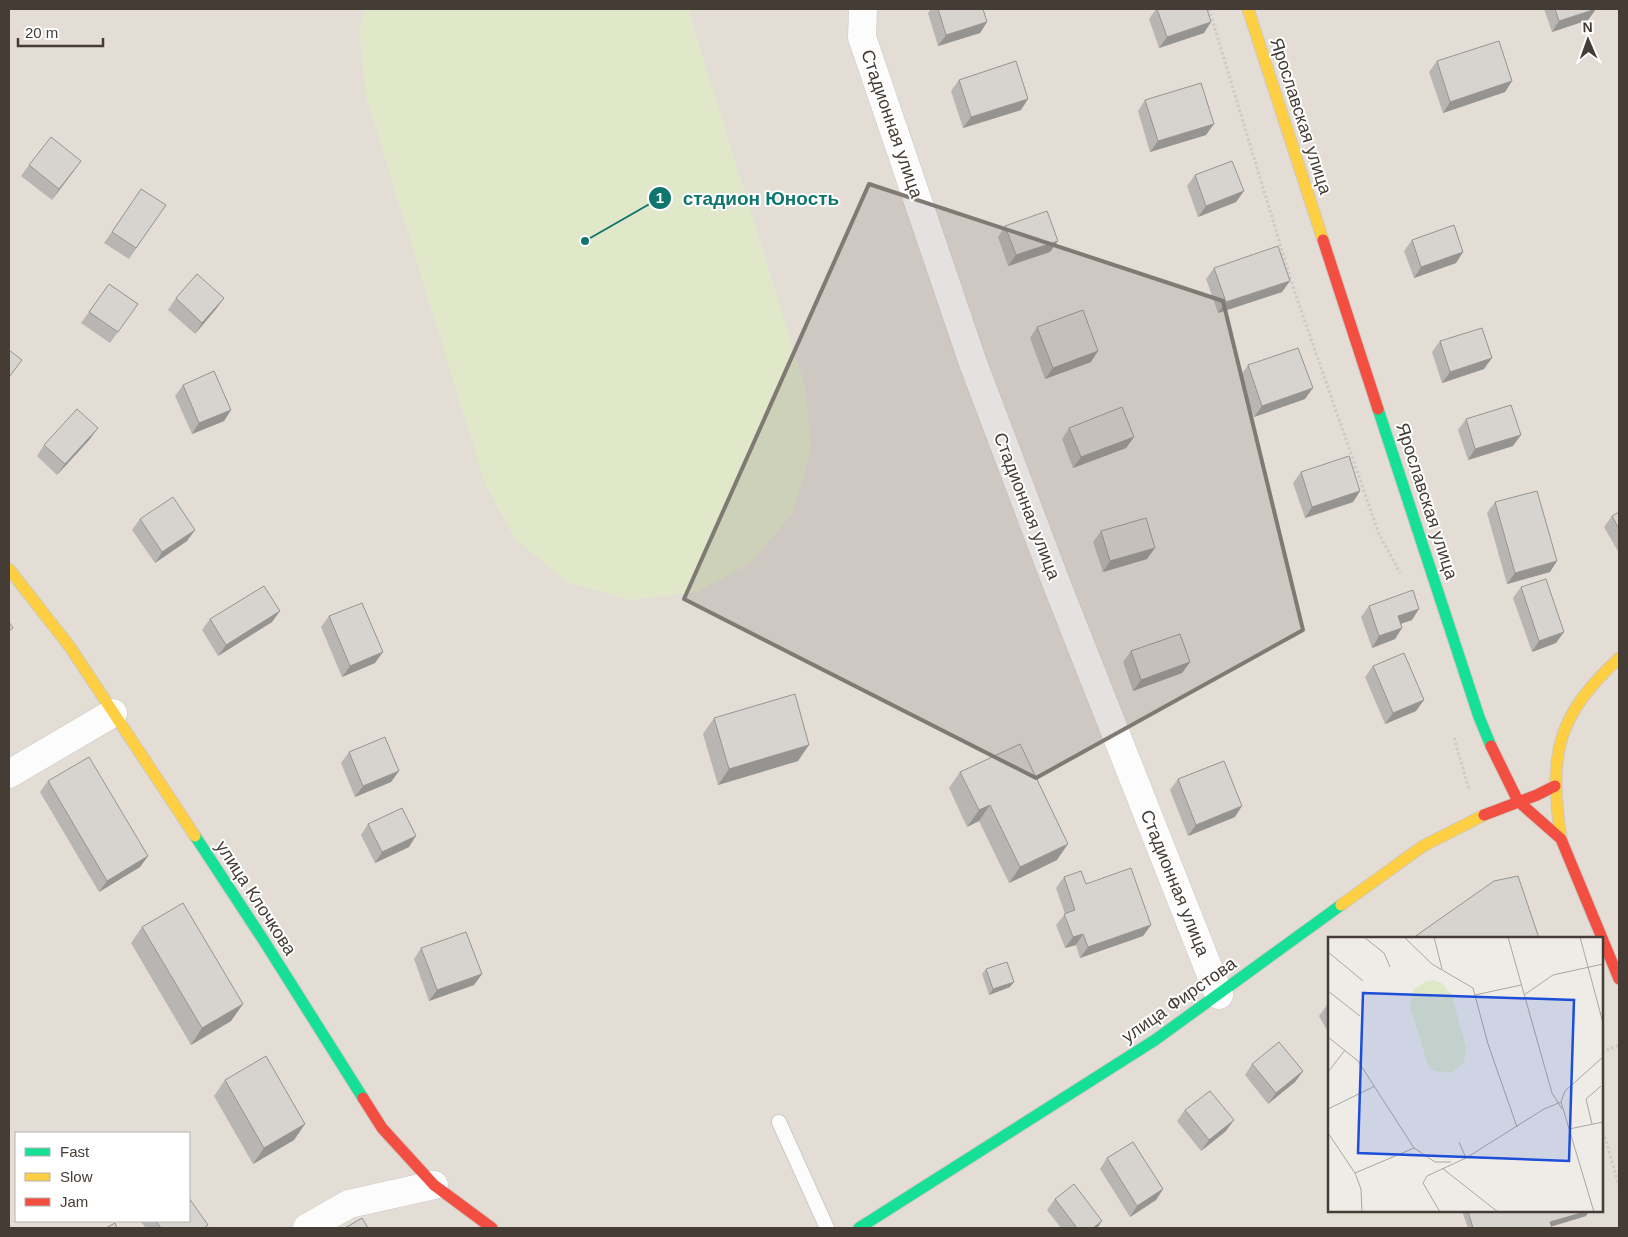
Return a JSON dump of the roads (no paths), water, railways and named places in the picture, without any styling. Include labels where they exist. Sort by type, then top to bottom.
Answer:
[{"type":"street","name":"Стадионная улица","points":[[863,9],[862,37],[973,363],[1056,585],[1219,995]]},
{"type":"street","name":"Ярославская улица","points":[[1248,9],[1479,717],[1489,743],[1518,801],[1561,839],[1602,937]]},
{"type":"street","name":"улица Клочкова","points":[[9,569],[70,647],[264,941],[382,1128],[434,1185],[492,1228]]},
{"type":"street","points":[[1561,839],[1555,786],[1557,757],[1566,722],[1580,698],[1619,658]]},
{"type":"street","points":[[9,774],[114,713]]},
{"type":"street","name":"улица Фирстова","points":[[859,1228],[1154,1040],[1219,995],[1423,846],[1477,817],[1537,795],[1555,786]]},
{"type":"street","name":"Ярославская улица","points":[[1603,940],[1619,979]]},
{"type":"street","points":[[307,1228],[349,1204],[434,1185]]},
{"type":"lane","points":[[779,1122],[827,1228]]},
{"type":"place","name":"стадион Юность","points":[[585,241]]}]
